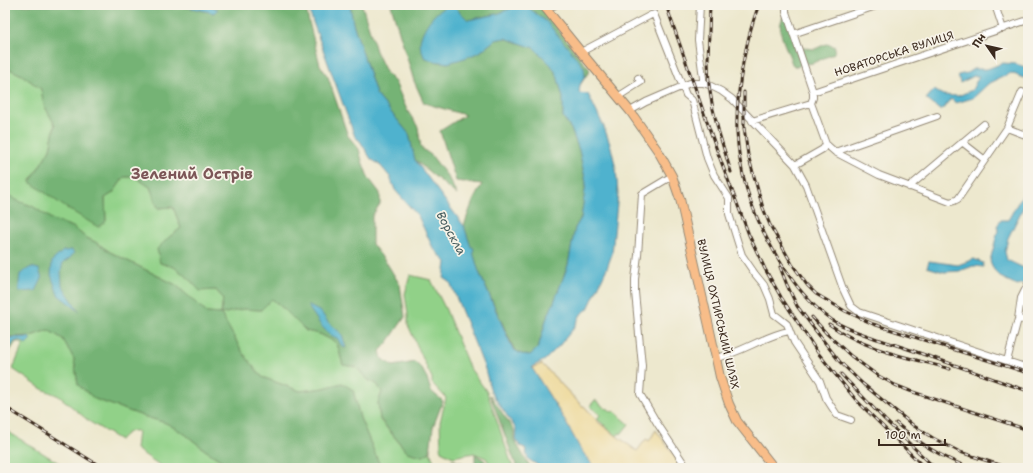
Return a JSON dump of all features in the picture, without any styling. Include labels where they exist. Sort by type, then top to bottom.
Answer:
[{"type":"main road","name":"ВУЛИЦЯ ОХТИРСЬКИЙ ШЛЯХ","points":[[545,7],[630,110],[658,151],[672,176],[680,199],[720,377],[729,404],[737,421],[774,468]]},
{"type":"street","points":[[545,7],[555,5]]},
{"type":"street","points":[[700,5],[698,40],[703,83]]},
{"type":"street","points":[[786,5],[786,12],[813,92],[812,102],[826,144],[835,152],[879,175],[909,187],[950,202],[958,199],[1007,128],[1022,92]]},
{"type":"street","points":[[793,34],[879,5]]},
{"type":"street","points":[[995,5],[1003,29]]},
{"type":"street","points":[[581,52],[652,14],[686,95],[692,100],[707,158],[714,175],[729,198],[729,214],[742,255],[764,285],[774,314],[787,324],[794,342],[820,380],[826,398],[837,415],[851,420]]},
{"type":"street","name":"НОВАТОРСЬКА ВУЛИЦЯ","points":[[813,92],[1028,20]]},
{"type":"street","points":[[619,96],[641,82],[638,78]]},
{"type":"street","points":[[630,110],[682,85],[690,83],[703,83],[717,88],[725,93],[795,165],[806,185],[843,289],[851,306],[859,312],[1028,368]]},
{"type":"street","points":[[752,121],[812,102]]},
{"type":"street","points":[[835,152],[937,116]]},
{"type":"street","points":[[909,187],[984,124]]},
{"type":"street","points":[[1007,128],[1028,136]]},
{"type":"street","points":[[962,142],[985,160]]},
{"type":"street","points":[[795,165],[823,149],[826,144]]},
{"type":"street","points":[[672,176],[642,194],[634,292],[642,366],[640,394],[687,468]]},
{"type":"street","points":[[1007,361],[1018,318],[1021,298],[1028,284]]},
{"type":"street","points":[[1018,318],[1028,320]]},
{"type":"street","points":[[716,358],[725,356],[777,333],[789,331]]},
{"type":"green space","points":[[9,5],[179,5],[214,13],[218,9],[208,5],[310,5],[307,14],[320,65],[328,77],[348,136],[359,149],[368,177],[380,193],[380,204],[372,216],[372,244],[388,265],[400,285],[405,317],[380,351],[382,359],[393,366],[415,362],[422,369],[427,378],[431,391],[443,401],[433,427],[430,452],[422,456],[407,452],[380,419],[378,403],[382,392],[377,384],[368,380],[356,367],[343,365],[337,343],[320,334],[306,331],[272,299],[261,310],[243,309],[221,314],[223,298],[216,290],[200,291],[186,276],[174,267],[160,263],[157,249],[181,228],[173,207],[158,208],[150,187],[135,177],[124,177],[113,193],[105,198],[106,221],[98,227],[65,207],[30,182],[50,149],[55,125],[44,105],[41,89],[22,75],[5,67],[5,12]]},
{"type":"green space","points":[[350,5],[362,5],[376,51],[387,74],[395,82],[407,110],[418,127],[421,148],[431,155],[448,177],[457,195],[415,160],[409,134],[376,94],[353,23]]},
{"type":"green space","points":[[391,5],[449,5],[438,12],[424,57],[433,61],[448,63],[480,52],[495,40],[505,38],[534,48],[551,65],[557,75],[563,98],[563,117],[571,129],[579,150],[586,183],[581,218],[575,228],[568,265],[546,320],[538,349],[530,355],[521,354],[514,349],[479,272],[464,226],[473,201],[482,184],[456,181],[440,131],[465,115],[424,103],[414,81]]},
{"type":"green space","points":[[453,5],[519,5],[497,14],[468,20]]},
{"type":"green space","points":[[525,5],[539,5],[590,70],[580,85],[585,76],[547,22]]},
{"type":"green space","points":[[783,17],[787,17],[801,62],[798,67],[792,64],[781,35],[780,29]]},
{"type":"green space","points":[[826,44],[835,47],[833,54],[813,63],[807,64],[803,60],[801,52],[803,48],[815,49]]},
{"type":"green space","points":[[5,67],[22,75],[41,89],[44,105],[55,125],[50,149],[30,182],[106,221],[105,198],[113,193],[124,177],[135,177],[150,187],[158,208],[173,207],[181,228],[168,238],[160,263],[174,267],[186,276],[200,290],[216,290],[223,298],[221,314],[207,313],[176,285],[110,252],[85,237],[73,227],[53,220],[32,206],[18,201],[5,193]]},
{"type":"green space","points":[[5,193],[18,201],[32,206],[53,220],[73,227],[85,237],[110,252],[176,285],[207,313],[221,314],[243,353],[262,377],[300,391],[324,388],[342,383],[353,390],[360,418],[381,468],[233,468],[205,450],[185,434],[166,423],[95,399],[78,385],[74,359],[63,339],[48,330],[31,336],[5,336]]},
{"type":"green space","points":[[410,275],[431,280],[446,310],[469,367],[487,392],[513,468],[492,468],[486,458],[474,453],[453,457],[441,451],[440,422],[446,398],[432,383],[432,378],[408,325],[405,294]]},
{"type":"green space","points":[[272,299],[306,331],[320,334],[337,343],[343,365],[356,367],[368,380],[377,384],[382,392],[378,403],[380,420],[407,452],[422,456],[430,452],[435,464],[424,468],[381,468],[360,418],[353,390],[342,383],[324,388],[300,391],[262,377],[243,353],[221,314],[243,309],[261,310]]},
{"type":"green space","points":[[48,330],[63,339],[74,359],[78,385],[95,399],[166,423],[185,434],[205,450],[233,468],[164,468],[136,449],[138,431],[128,433],[120,440],[90,422],[59,396],[42,389],[13,369],[23,344],[16,342],[5,359],[5,336],[31,336]]},
{"type":"green space","points":[[490,395],[514,430],[514,440],[531,468],[517,468]]},
{"type":"green space","points":[[595,400],[606,409],[607,408],[612,412],[614,411],[629,424],[621,434],[619,433],[617,436],[597,419],[600,415],[590,406]]},
{"type":"green space","points":[[5,430],[67,468],[17,468],[13,464],[5,467]]},
{"type":"green space","points":[[475,454],[484,460],[490,468],[476,468]]},
{"type":"green space","points":[[452,460],[463,463],[465,468],[447,468]]},
{"type":"sand","points":[[542,364],[599,423],[637,451],[646,439],[649,441],[656,430],[683,468],[595,468],[581,450],[564,419],[532,368]]},
{"type":"water","points":[[179,5],[208,5],[218,9],[214,13]]},
{"type":"water","name":"Ворскла","points":[[313,5],[350,5],[353,23],[376,94],[409,134],[415,160],[464,226],[471,247],[473,247],[474,250],[473,252],[479,272],[513,349],[521,354],[530,355],[538,348],[546,320],[568,265],[575,228],[581,218],[586,183],[579,150],[571,129],[563,117],[563,98],[557,75],[551,65],[534,48],[505,38],[495,40],[480,52],[448,63],[433,61],[424,57],[420,46],[421,38],[431,19],[447,6],[453,5],[468,20],[497,14],[519,5],[525,5],[547,22],[584,67],[585,76],[580,85],[579,93],[588,94],[604,127],[611,147],[616,169],[618,193],[612,254],[588,309],[581,314],[574,328],[558,347],[545,360],[532,368],[564,419],[581,450],[595,468],[540,468],[528,459],[525,448],[520,446],[515,439],[516,429],[491,392],[485,369],[450,282],[444,278],[446,262],[433,248],[418,216],[395,190],[390,177],[380,165],[371,159],[360,141],[355,137],[310,14]]},
{"type":"water","points":[[1003,63],[1016,64],[1028,68],[1028,77],[1024,78],[1011,73],[988,84],[973,98],[956,103],[951,99],[941,111],[926,99],[934,90],[943,95],[958,96],[972,90],[979,76],[974,76],[960,83],[958,75],[967,73],[973,69],[987,69]]},
{"type":"water","points":[[1028,185],[1028,198],[1008,238],[1005,252],[1007,260],[1028,270],[1028,277],[1025,283],[1017,285],[1002,278],[994,270],[990,261],[998,230],[997,226],[1001,220],[1008,220]]},
{"type":"water","points":[[72,250],[74,253],[63,263],[61,271],[62,285],[79,311],[58,295],[51,275],[52,261],[63,251]]},
{"type":"water","points":[[974,259],[983,263],[984,267],[973,266],[960,271],[944,272],[927,267],[929,261],[958,265]]},
{"type":"water","points":[[31,267],[39,269],[42,279],[36,291],[19,292],[20,274]]},
{"type":"water","points":[[307,305],[321,312],[328,322],[342,334],[346,348],[342,347],[338,339],[322,327]]},
{"type":"water","points":[[28,337],[31,339],[26,344],[20,340],[14,342],[5,355],[5,340],[7,338]]},
{"type":"railway","points":[[666,5],[719,156],[749,235],[765,269],[781,297],[818,353],[856,400],[925,468]]},
{"type":"railway","points":[[710,5],[708,60],[709,85],[719,133],[731,172]]},
{"type":"railway","points":[[759,5],[750,34],[740,80],[737,115],[738,149],[745,182],[756,214],[770,245],[790,277],[816,308],[843,326],[1028,391]]},
{"type":"railway","points":[[744,92],[744,128],[748,155],[763,208],[770,225],[792,264],[807,285],[816,294],[845,311],[873,324],[1028,373]]},
{"type":"railway","points":[[780,267],[797,306],[840,362],[863,384],[914,426],[933,438],[960,452],[1009,468]]},
{"type":"railway","points":[[812,317],[827,334],[851,356],[877,375],[895,385],[1028,430]]},
{"type":"railway","points":[[829,324],[843,333],[872,347],[903,357],[950,369]]},
{"type":"railway","points":[[841,374],[885,420],[935,468]]},
{"type":"railway","points":[[5,407],[103,468]]},
{"type":"railway","points":[[896,423],[931,449],[970,468]]},
{"type":"district","name":"Зелений Острів","points":[[192,174]]}]
